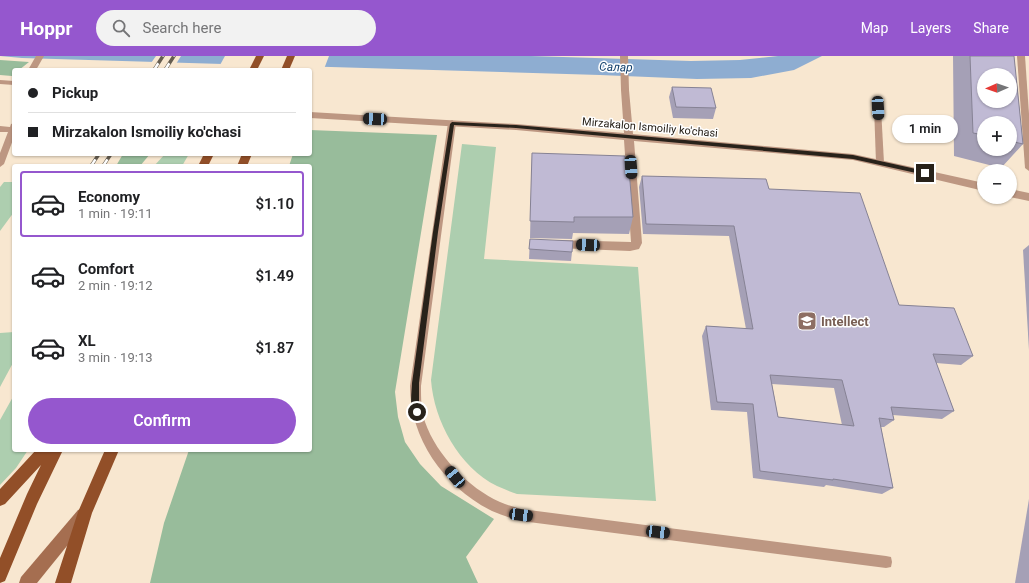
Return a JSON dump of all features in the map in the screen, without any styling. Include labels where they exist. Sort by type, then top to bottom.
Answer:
[{"type":"main road","points":[[254,68],[260,56]]},
{"type":"main road","points":[[286,68],[291,56]]},
{"type":"main road","points":[[0,499],[25,474],[43,452]]},
{"type":"main road","points":[[0,576],[32,499],[55,452]]},
{"type":"main road","points":[[63,583],[85,512],[111,452]]},
{"type":"main road","points":[[27,583],[85,512]]},
{"type":"street","points":[[547,243],[630,247],[637,244],[625,90]]},
{"type":"street","name":"Mirzakalon Ismoiliy ko'chasi","points":[[312,115],[516,127],[853,157],[977,185]]},
{"type":"street","points":[[1017,194],[1029,197]]},
{"type":"lane","points":[[624,56],[625,90]]},
{"type":"lane","points":[[1021,56],[1029,168]]},
{"type":"lane","points":[[33,68],[39,58]]},
{"type":"lane","points":[[0,82],[12,83]]},
{"type":"lane","points":[[878,108],[880,163]]},
{"type":"lane","points":[[452,124],[428,287],[415,402],[419,422],[428,441],[455,477],[475,494],[496,506],[521,515],[886,562]]},
{"type":"lane","points":[[0,129],[12,128]]},
{"type":"lane","points":[[0,164],[12,131]]},
{"type":"green space","points":[[0,60],[29,62],[22,68],[12,68],[12,76],[0,75]]},
{"type":"green space","points":[[312,130],[437,135],[395,392],[398,417],[405,442],[420,464],[441,486],[494,519],[466,557],[478,583],[150,583],[164,523],[188,452],[312,452],[312,164],[290,164],[292,156],[312,156]]},
{"type":"green space","points":[[462,144],[496,147],[484,259],[638,267],[656,501],[517,494],[497,486],[483,478],[460,455],[443,427],[433,396],[431,380]]},
{"type":"green space","points":[[122,156],[148,156],[142,164],[117,164]]},
{"type":"green space","points":[[163,156],[188,156],[183,164],[156,164]]},
{"type":"green space","points":[[4,182],[12,182],[12,215],[0,231],[0,187]]},
{"type":"green space","points":[[12,332],[12,365],[0,387],[0,333]]},
{"type":"green space","points":[[12,399],[12,452],[27,452],[16,468],[0,485],[0,420]]},
{"type":"water","name":"Салар","points":[[0,56],[531,56],[691,61],[740,60],[778,56],[822,56],[794,70],[751,78],[697,79],[22,58]]},
{"type":"pier","points":[[156,56],[181,56],[176,64],[151,63]]},
{"type":"pier","points":[[225,56],[329,56],[324,69],[220,65]]},
{"type":"building","points":[[970,56],[1014,56],[1015,68],[977,68],[977,108],[1017,108],[1017,85],[1023,144],[1017,143],[1017,116],[977,116],[977,134],[973,133]]},
{"type":"building","points":[[672,87],[711,88],[716,108],[676,107]]},
{"type":"building","points":[[532,153],[625,156],[626,170],[629,170],[633,217],[574,217],[574,222],[530,221]]},
{"type":"building","points":[[642,176],[766,179],[769,189],[860,193],[899,305],[954,308],[973,356],[933,354],[954,411],[891,407],[894,420],[879,418],[893,488],[833,479],[760,471],[753,404],[717,402],[706,326],[753,329],[734,226],[646,224]],"holes":[[[770,375],[842,380],[854,426],[778,417]]]},
{"type":"building","points":[[530,239],[573,241],[572,252],[529,249]]},
{"type":"railway","points":[[155,68],[163,56]]},
{"type":"railway","points":[[166,68],[174,56]]},
{"type":"railway","points":[[92,164],[98,156]]},
{"type":"railway","points":[[104,164],[110,156]]},
{"type":"place","name":"Intellect","points":[[807,321]]},
{"type":"route","points":[[417,412],[415,402],[416,383],[439,205],[452,124],[516,127],[853,157],[925,173]]}]
